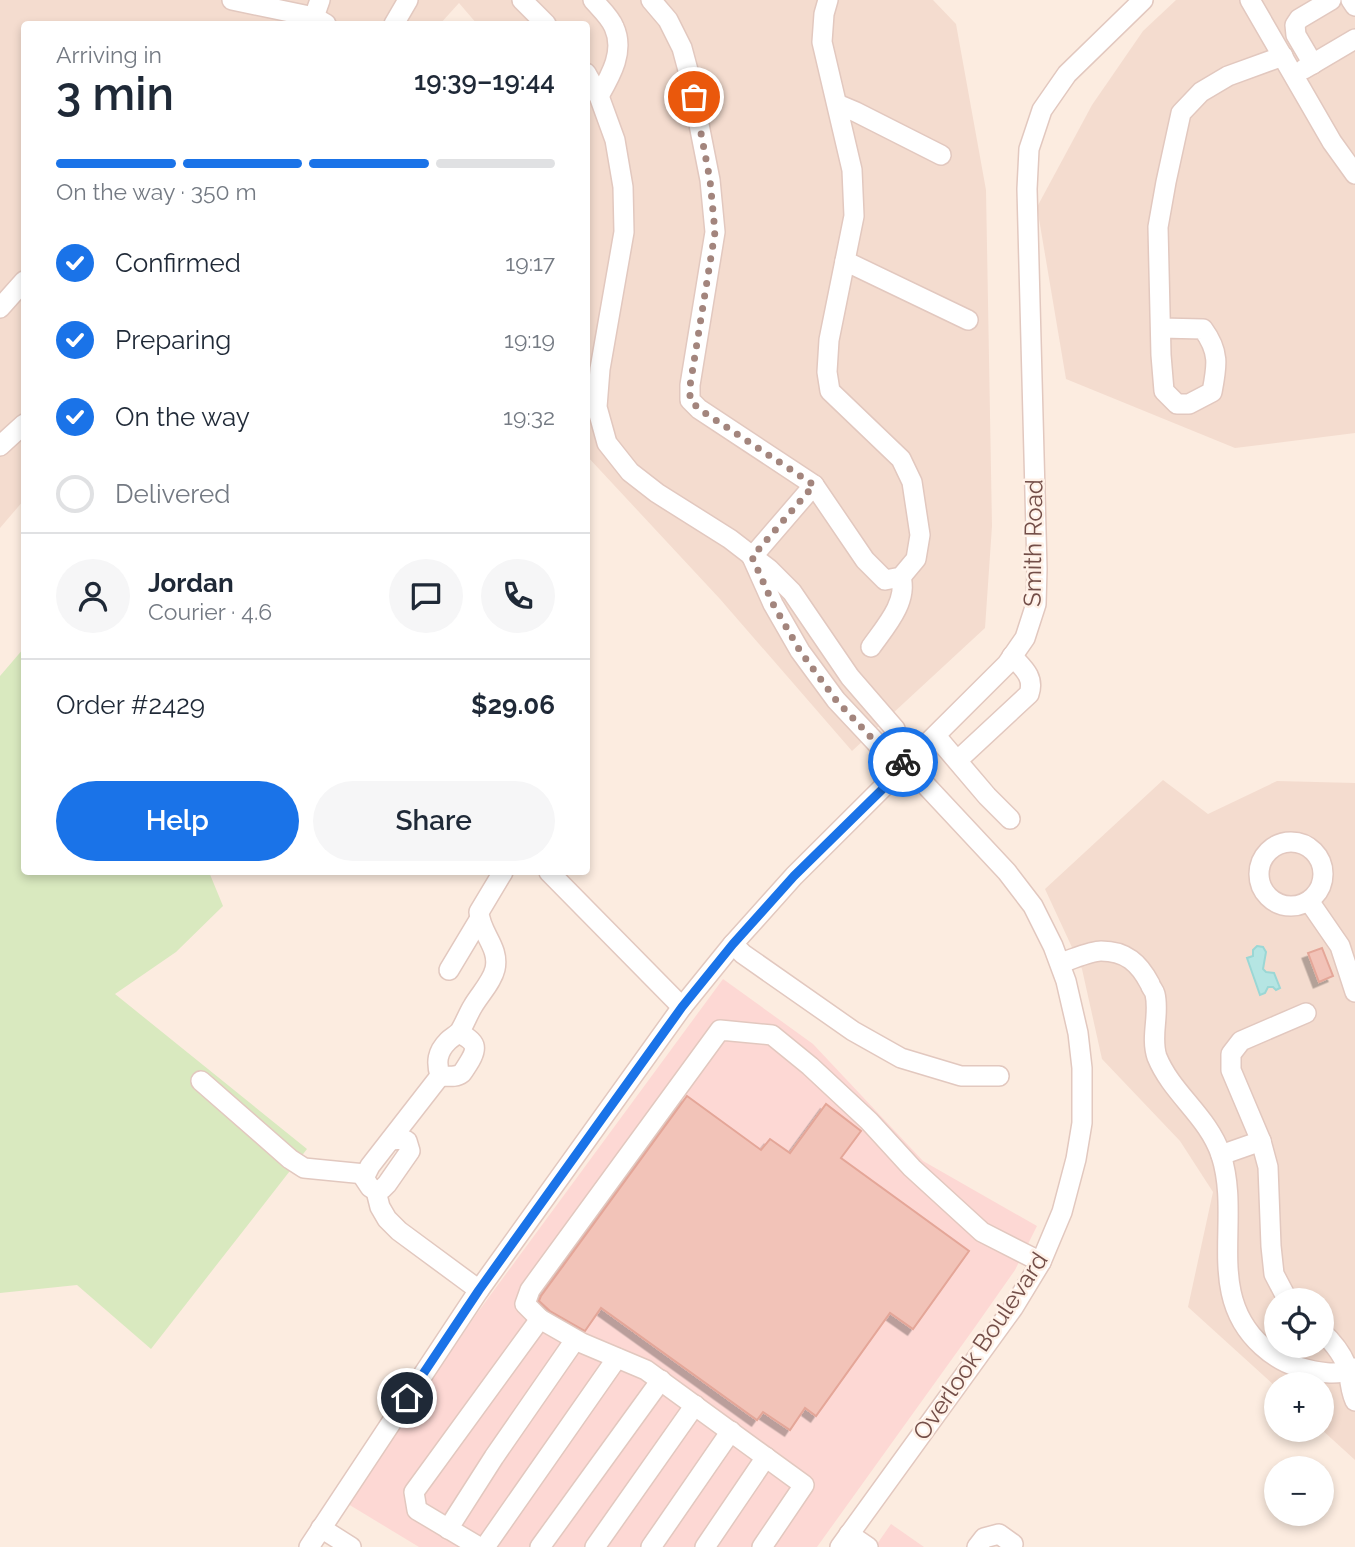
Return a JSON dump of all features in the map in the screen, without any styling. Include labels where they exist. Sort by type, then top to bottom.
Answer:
[{"type":"street","points":[[232,0],[320,14]]},
{"type":"street","points":[[396,21],[408,0]]},
{"type":"street","points":[[522,0],[543,21]]},
{"type":"street","points":[[593,0],[614,26],[619,46],[613,71],[599,96]]},
{"type":"street","points":[[651,0],[668,20],[685,61],[713,206],[715,232],[690,400],[699,409],[814,485],[865,560],[885,580],[901,577],[916,559],[920,535],[912,482],[901,459],[830,391],[827,372],[829,341],[854,216],[852,170],[822,42],[824,1]]},
{"type":"street","name":"Smith Road","points":[[309,1547],[479,1290],[682,1007],[733,944],[794,876],[1007,664],[1025,638],[1036,604],[1037,581],[1027,189],[1029,149],[1041,110],[1067,74],[1143,0]]},
{"type":"street","points":[[1250,0],[1332,142],[1355,174]]},
{"type":"street","points":[[1313,64],[1296,35],[1294,25],[1299,19],[1331,0]]},
{"type":"street","points":[[1351,0],[1355,6]]},
{"type":"street","points":[[1294,75],[1355,39]]},
{"type":"street","points":[[1161,328],[1158,228],[1181,113],[1201,92],[1228,76],[1283,56]]},
{"type":"street","points":[[590,80],[599,96],[615,140],[623,187],[624,232],[597,407],[607,443],[639,480],[730,539],[769,569],[792,592],[850,677],[895,729],[907,765]]},
{"type":"street","points":[[837,104],[941,155]]},
{"type":"street","points":[[845,261],[968,320]]},
{"type":"street","points":[[0,308],[21,291]]},
{"type":"street","points":[[0,446],[21,427]]},
{"type":"street","points":[[752,557],[814,485]]},
{"type":"street","points":[[871,647],[900,603],[904,586],[901,577]]},
{"type":"street","points":[[958,760],[1029,694],[1030,678],[1012,656]]},
{"type":"street","points":[[936,736],[1010,819]]},
{"type":"street","name":"Overlook Boulevard","points":[[845,1540],[1013,1308],[1041,1262],[1056,1230],[1068,1194],[1082,1123],[1082,1068],[1071,999],[1060,963],[1040,919],[1025,893],[1007,872],[907,765]]},
{"type":"street","points":[[479,1290],[399,1231],[387,1219],[370,1183],[391,1140],[440,1076],[437,1059],[448,1041],[459,1033],[495,972],[493,946],[479,920],[479,912],[501,875]]},
{"type":"street","points":[[553,875],[682,1007]]},
{"type":"street","points":[[1309,901],[1340,947],[1355,992]]},
{"type":"street","points":[[449,970],[479,920]]},
{"type":"street","points":[[733,944],[743,954],[853,1031],[901,1058],[961,1076],[999,1076]]},
{"type":"street","points":[[1060,963],[1100,951],[1125,955],[1142,969],[1155,994],[1156,1055],[1170,1081],[1213,1135],[1221,1155],[1227,1183],[1228,1284],[1238,1316],[1252,1337],[1273,1357],[1323,1373],[1352,1369]]},
{"type":"street","points":[[1281,1288],[1274,1273],[1271,1246],[1268,1167],[1261,1141],[1231,1070],[1231,1054],[1241,1041],[1306,1013]]},
{"type":"street","points":[[762,1547],[804,1485],[646,1370],[575,1340],[540,1319],[525,1304],[530,1290],[720,1030],[772,1035],[869,1121],[912,1168],[982,1233],[1041,1262]]},
{"type":"street","points":[[440,1076],[453,1077],[462,1073],[473,1056],[473,1042],[459,1033]]},
{"type":"street","points":[[201,1081],[304,1168],[370,1183]]},
{"type":"street","points":[[1221,1155],[1261,1141]]},
{"type":"street","points":[[479,1547],[417,1510],[414,1492],[540,1319]]},
{"type":"street","points":[[448,1529],[575,1340]]},
{"type":"street","points":[[1334,1346],[1352,1369],[1351,1392],[1355,1401]]},
{"type":"street","points":[[485,1547],[617,1358]]},
{"type":"street","points":[[540,1547],[661,1380]]},
{"type":"street","points":[[595,1547],[695,1405]]},
{"type":"street","points":[[651,1547],[731,1432]]},
{"type":"street","points":[[705,1547],[766,1457]]},
{"type":"street","points":[[321,1528],[351,1547]]},
{"type":"street","points":[[977,1547],[984,1538],[999,1534],[1013,1544]]},
{"type":"street","points":[[845,1540],[869,1547]]},
{"type":"shaded area","points":[[0,0],[933,0],[956,24],[986,190],[992,526],[985,628],[852,751],[720,599],[590,459],[590,21],[474,21],[459,3],[443,21],[21,21],[21,504],[0,528]]},
{"type":"shaded area","points":[[1176,0],[1355,0],[1355,433],[1235,448],[1066,379],[1037,207],[1092,105],[1143,31]]},
{"type":"shaded area","points":[[1163,780],[1208,814],[1277,781],[1355,783],[1355,1460],[1334,1441],[1334,1372],[1264,1372],[1264,1376],[1188,1307],[1213,1192],[1180,1141],[1102,1059],[1082,969],[1045,889]]},
{"type":"shaded area","points":[[723,979],[813,1044],[923,1161],[1037,1226],[1015,1270],[975,1327],[817,1547],[419,1547],[348,1504],[475,1316]]},
{"type":"shaded area","points":[[891,1524],[924,1547],[875,1547]]},
{"type":"green space","points":[[21,652],[21,875],[210,875],[223,906],[176,952],[115,994],[307,1149],[151,1349],[77,1285],[0,1293],[0,676]]},
{"type":"water","points":[[1257,946],[1263,947],[1266,952],[1263,969],[1274,973],[1280,988],[1276,990],[1268,987],[1265,993],[1260,995],[1247,958],[1253,956],[1253,950]]},
{"type":"building","points":[[1322,948],[1333,976],[1319,982],[1308,953]]},
{"type":"building","points":[[687,1096],[761,1150],[770,1139],[790,1153],[826,1104],[861,1131],[841,1158],[969,1251],[913,1329],[890,1313],[816,1416],[805,1408],[790,1430],[763,1412],[757,1420],[601,1308],[585,1331],[550,1311],[539,1301]]},
{"type":"way so far","points":[[694,97],[710,180],[715,232],[690,400],[699,409],[814,485],[752,557],[773,604],[800,651],[836,700],[882,749],[903,762]]},
{"type":"route","points":[[407,1398],[479,1290],[682,1007],[733,944],[794,876],[907,765],[903,762]]}]
